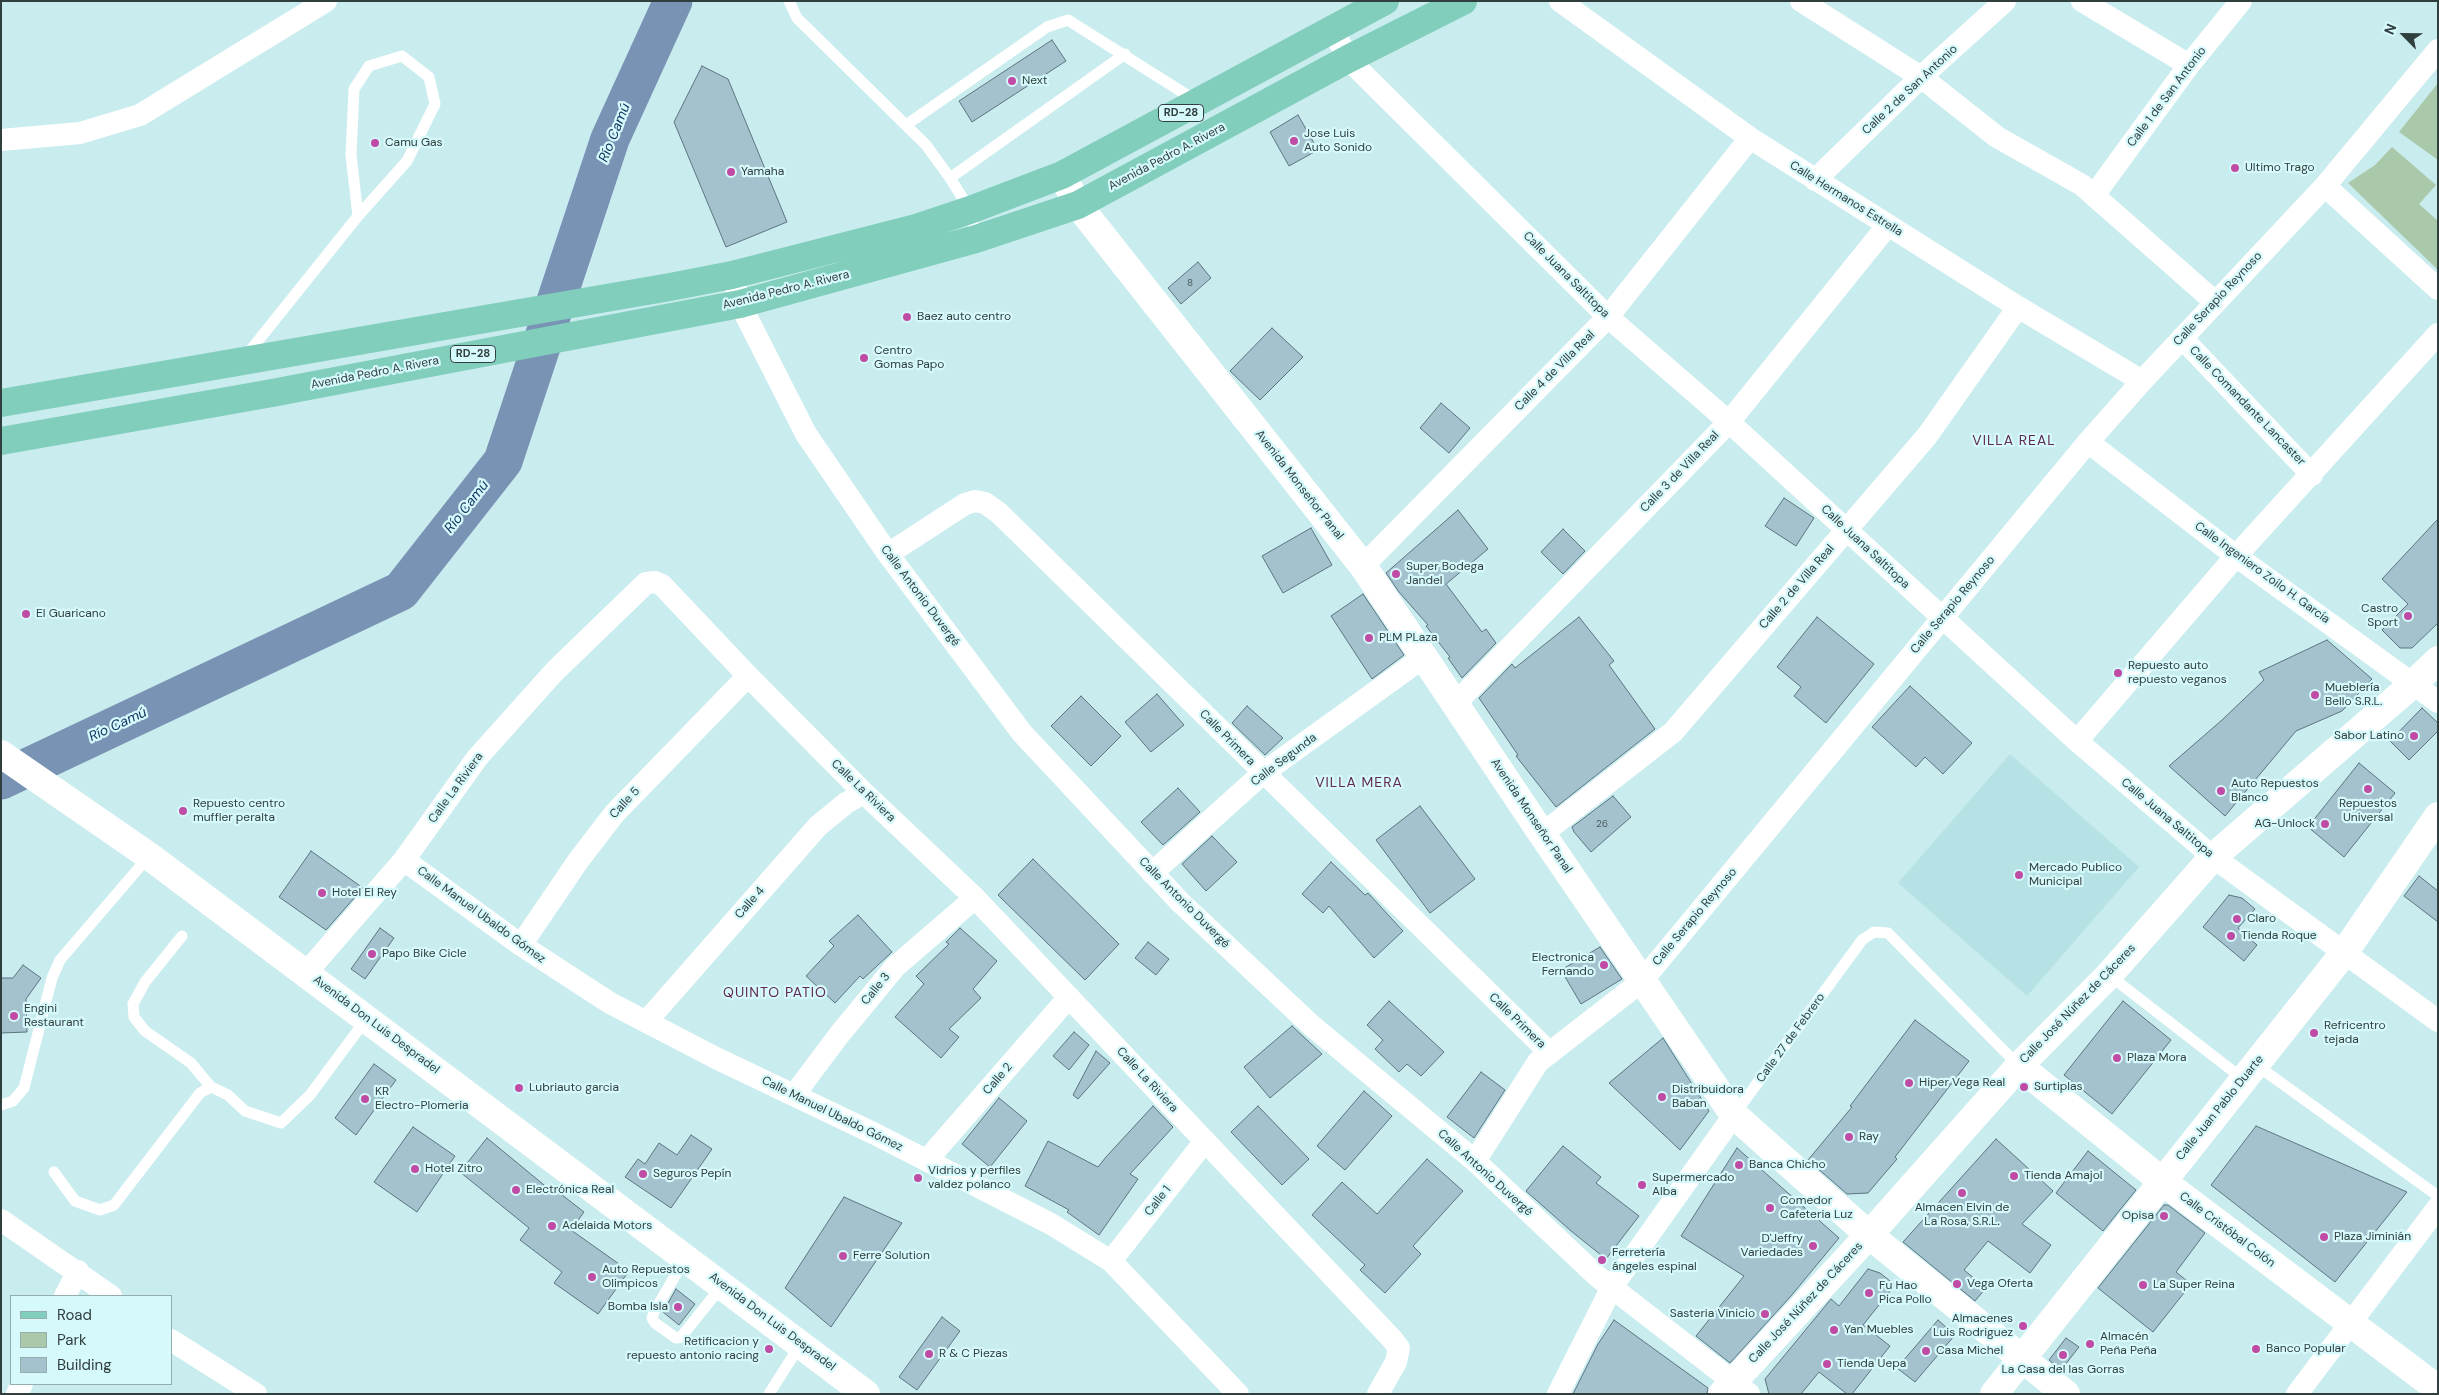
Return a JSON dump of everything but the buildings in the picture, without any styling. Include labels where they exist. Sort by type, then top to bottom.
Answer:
[{"type":"main road","name":"RD-28","points":[[1,403],[272,358],[670,288],[916,228],[970,210],[1062,175],[1200,103],[1385,1]]},
{"type":"main road","name":"Avenida Pedro A. Rivera","points":[[1,441],[199,406],[740,304],[976,239],[1078,205],[1348,59],[1463,1]]},
{"type":"main road","name":"Avenida Monseñor Panal","points":[[1062,175],[1078,205],[1363,566],[1542,834],[1734,1115],[1869,1235],[2066,1394]]},
{"type":"main road","points":[[194,371],[199,406]]},
{"type":"main road","name":"Calle José Núñez de Cáceres","points":[[1735,1390],[2019,1066],[2108,975],[2213,858],[2438,660]]},
{"type":"main road","name":"Avenida Don Luis Despradel","points":[[1,754],[149,856],[724,1285],[866,1394]]},
{"type":"main road","name":"Calle Juan Pablo Duarte","points":[[1994,1394],[2344,953],[2438,816]]},
{"type":"main road","name":"Calle Cristóbal Colón","points":[[2019,1066],[2162,1181],[2438,1390]]},
{"type":"street","points":[[1,140],[80,133],[140,114],[294,9],[326,1]]},
{"type":"street","name":"Calle Hermanos Estrella","points":[[1560,1],[1750,138],[2018,307],[2142,381]]},
{"type":"street","points":[[1801,1],[1921,77],[1997,137],[2095,194],[2215,302]]},
{"type":"street","name":"Calle 2 de San Antonio","points":[[1815,180],[1921,77],[2005,1]]},
{"type":"street","points":[[2082,1],[2190,65]]},
{"type":"street","name":"Calle 1 de San Antonio","points":[[2095,194],[2190,65],[2241,1]]},
{"type":"street","name":"Calle Juana Saltitopa","points":[[1333,30],[1348,59],[1608,317],[1729,422],[2078,741],[2213,858],[2438,1022]]},
{"type":"street","name":"Calle Serapio Reynoso","points":[[1475,1161],[1538,1062],[1642,981],[2088,442],[2215,302],[2325,186],[2438,50]]},
{"type":"street","name":"Calle 4 de Villa Real","points":[[1363,566],[1608,317],[1750,138]]},
{"type":"street","points":[[2325,186],[2438,289]]},
{"type":"street","name":"Calle 3 de Villa Real","points":[[1456,703],[1729,422],[1888,225]]},
{"type":"street","name":"Calle Antonio Duvergé","points":[[732,274],[740,304],[806,434],[888,554],[1022,733],[1180,902],[1310,1025],[1475,1161],[1612,1287],[1735,1390]]},
{"type":"street","name":"Calle 2 de Villa Real","points":[[1542,834],[1673,732],[1927,436],[2018,307]]},
{"type":"street","points":[[2078,741],[2236,556],[2312,475],[2438,334]]},
{"type":"street","name":"Calle Comandante Lancaster","points":[[2182,338],[2312,475]]},
{"type":"street","name":"Calle Ingeniero Zoilo H. García","points":[[2088,442],[2236,556],[2438,702]]},
{"type":"street","name":"Calle Primera","points":[[888,554],[965,504],[975,501],[985,503],[999,512],[1263,774],[1550,1053]]},
{"type":"street","name":"Calle La Riviera","points":[[306,973],[404,860],[477,758],[554,672],[646,584],[655,582],[662,585],[748,676],[864,793],[975,898],[1399,1348],[1396,1362],[1378,1394]]},
{"type":"street","name":"Calle Segunda","points":[[1152,873],[1263,774],[1424,657]]},
{"type":"street","name":"Calle 5","points":[[521,945],[578,861],[614,814],[748,676]]},
{"type":"street","name":"Calle 4","points":[[646,1022],[818,826],[846,803],[864,793]]},
{"type":"street","name":"Calle Manuel Ubaldo Gómez","points":[[404,860],[521,945],[610,1003],[794,1096],[927,1160],[1051,1224],[1111,1261],[1234,1392]]},
{"type":"street","name":"Calle 3","points":[[794,1096],[839,1035],[895,966],[975,898]]},
{"type":"street","name":"Calle 2","points":[[927,1160],[1069,997]]},
{"type":"street","name":"Calle 27 de Febrero","points":[[1558,1394],[1612,1287],[1734,1115]]},
{"type":"street","name":"Calle 1","points":[[1111,1261],[1205,1141]]},
{"type":"street","points":[[2297,1394],[2438,1207]]},
{"type":"street","points":[[1,1220],[78,1271],[110,1295]]},
{"type":"street","points":[[66,1295],[78,1271]]},
{"type":"street","points":[[172,1341],[256,1394]]},
{"type":"lane","points":[[789,1],[797,18],[926,145],[970,210],[976,239]]},
{"type":"lane","points":[[906,125],[1047,27],[1068,20],[1200,103]]},
{"type":"lane","points":[[950,178],[1124,54]]},
{"type":"lane","points":[[240,362],[358,216],[407,161],[435,104],[428,76],[402,56],[369,66],[354,89],[351,155],[358,216]]},
{"type":"lane","points":[[1,1105],[13,1101],[24,1088],[52,978],[60,960],[149,856]]},
{"type":"lane","name":"Calle 27 de Febrero","points":[[1734,1115],[1862,940],[1874,932],[1888,933],[2019,1066]]},
{"type":"lane","points":[[182,936],[145,982],[133,1004],[134,1017],[146,1031],[191,1063],[211,1087],[228,1095],[245,1111],[281,1123],[310,1095],[366,1018]]},
{"type":"lane","points":[[2108,975],[2438,1196]]},
{"type":"lane","points":[[54,1172],[75,1201],[100,1210],[114,1205],[200,1093],[211,1087]]},
{"type":"lane","points":[[686,1257],[654,1312],[652,1318],[654,1323],[676,1338],[680,1337],[724,1285]]},
{"type":"lane","points":[[769,1394],[800,1344]]},
{"type":"shaded area","name":"Mercado Publico Municipal","points":[[2010,754],[2139,867],[2027,996],[1898,883]]},
{"type":"green space","points":[[2438,83],[2438,160],[2399,132]]},
{"type":"green space","points":[[2392,147],[2436,185],[2419,204],[2438,221],[2438,270],[2348,183],[2375,165]]},
{"type":"waterway","name":"Río Camú","points":[[1,780],[401,591],[503,461],[610,139],[673,1]]},
{"type":"place","name":"Next","points":[[1012,81]]},
{"type":"place","name":"Jose Luis Auto Sonido","points":[[1294,141]]},
{"type":"place","name":"Camu Gas","points":[[375,143]]},
{"type":"place","name":"Ultimo Trago","points":[[2235,168]]},
{"type":"place","name":"Yamaha","points":[[731,172]]},
{"type":"place","name":"Baez auto centro","points":[[907,317]]},
{"type":"place","name":"Centro Gomas Papo","points":[[864,358]]},
{"type":"place","name":"Super Bodega Jandel","points":[[1396,574]]},
{"type":"place","name":"El Guaricano","points":[[26,614]]},
{"type":"place","name":"Castro Sport","points":[[2408,616]]},
{"type":"place","name":"PLM PLaza","points":[[1369,638]]},
{"type":"place","name":"Repuesto auto repuesto veganos","points":[[2118,673]]},
{"type":"place","name":"Mueblería Bello S.R.L.","points":[[2315,695]]},
{"type":"place","name":"Sabor Latino","points":[[2414,736]]},
{"type":"place","name":"Repuestos Universal","points":[[2368,789]]},
{"type":"place","name":"Auto Repuestos Blanco","points":[[2221,791]]},
{"type":"place","name":"Repuesto centro muffler peralta","points":[[183,811]]},
{"type":"place","name":"AG-Unlock","points":[[2325,824]]},
{"type":"place","name":"Mercado Publico Municipal","points":[[2019,875]]},
{"type":"place","name":"Hotel El Rey","points":[[322,893]]},
{"type":"place","name":"Claro","points":[[2237,919]]},
{"type":"place","name":"Tienda Roque","points":[[2231,936]]},
{"type":"place","name":"Papo Bike Cicle","points":[[372,954]]},
{"type":"place","name":"Electronica Fernando","points":[[1604,965]]},
{"type":"place","name":"Engini Restaurant","points":[[14,1016]]},
{"type":"place","name":"Refricentro tejada","points":[[2314,1033]]},
{"type":"place","name":"Plaza Mora","points":[[2117,1058]]},
{"type":"place","name":"Hiper Vega Real","points":[[1909,1083]]},
{"type":"place","name":"Surtiplas","points":[[2024,1087]]},
{"type":"place","name":"Lubriauto garcia","points":[[519,1088]]},
{"type":"place","name":"Distribuidora Baban","points":[[1662,1097]]},
{"type":"place","name":"KR Electro-Plomeria","points":[[365,1099]]},
{"type":"place","name":"Ray","points":[[1849,1137]]},
{"type":"place","name":"Banca Chicho","points":[[1739,1165]]},
{"type":"place","name":"Hotel Zitro","points":[[415,1169]]},
{"type":"place","name":"Seguros Pepín","points":[[643,1174]]},
{"type":"place","name":"Tienda Amajol","points":[[2014,1176]]},
{"type":"place","name":"Vidrios y perfiles valdez polanco","points":[[918,1178]]},
{"type":"place","name":"Supermercado Alba","points":[[1642,1185]]},
{"type":"place","name":"Electrónica Real","points":[[516,1190]]},
{"type":"place","name":"Almacen Elvin de La Rosa, S.R.L.","points":[[1962,1193]]},
{"type":"place","name":"Comedor Cafeteria Luz","points":[[1770,1208]]},
{"type":"place","name":"Opisa","points":[[2164,1216]]},
{"type":"place","name":"Adelaida Motors","points":[[552,1226]]},
{"type":"place","name":"Plaza Jiminián","points":[[2324,1237]]},
{"type":"place","name":"D'Jeffry Variedades","points":[[1813,1246]]},
{"type":"place","name":"Ferre Solution","points":[[843,1256]]},
{"type":"place","name":"Ferretería ángeles espinal","points":[[1602,1260]]},
{"type":"place","name":"Auto Repuestos Olimpicos","points":[[592,1277]]},
{"type":"place","name":"Vega Oferta","points":[[1957,1284]]},
{"type":"place","name":"La Super Reina","points":[[2143,1285]]},
{"type":"place","name":"Fu Hao Pica Pollo","points":[[1869,1293]]},
{"type":"place","name":"Bomba Isla","points":[[678,1307]]},
{"type":"place","name":"Sasteria Vinicio","points":[[1765,1314]]},
{"type":"place","name":"Almacenes Luis Rodriguez","points":[[2023,1326]]},
{"type":"place","name":"Yan Muebles","points":[[1834,1330]]},
{"type":"place","name":"Almacén Peña Peña","points":[[2090,1344]]},
{"type":"place","name":"Retificacion y repuesto antonio racing","points":[[769,1349]]},
{"type":"place","name":"Banco Popular","points":[[2256,1349]]},
{"type":"place","name":"Casa Michel","points":[[1926,1351]]},
{"type":"place","name":"R & C Piezas","points":[[929,1354]]},
{"type":"place","name":"La Casa del las Gorras","points":[[2063,1355]]},
{"type":"place","name":"Tienda Uepa","points":[[1827,1364]]},
{"type":"district","name":"VILLA REAL","points":[[2014,441]]},
{"type":"district","name":"VILLA MERA","points":[[1359,783]]},
{"type":"district","name":"QUINTO PATIO","points":[[775,993]]}]
